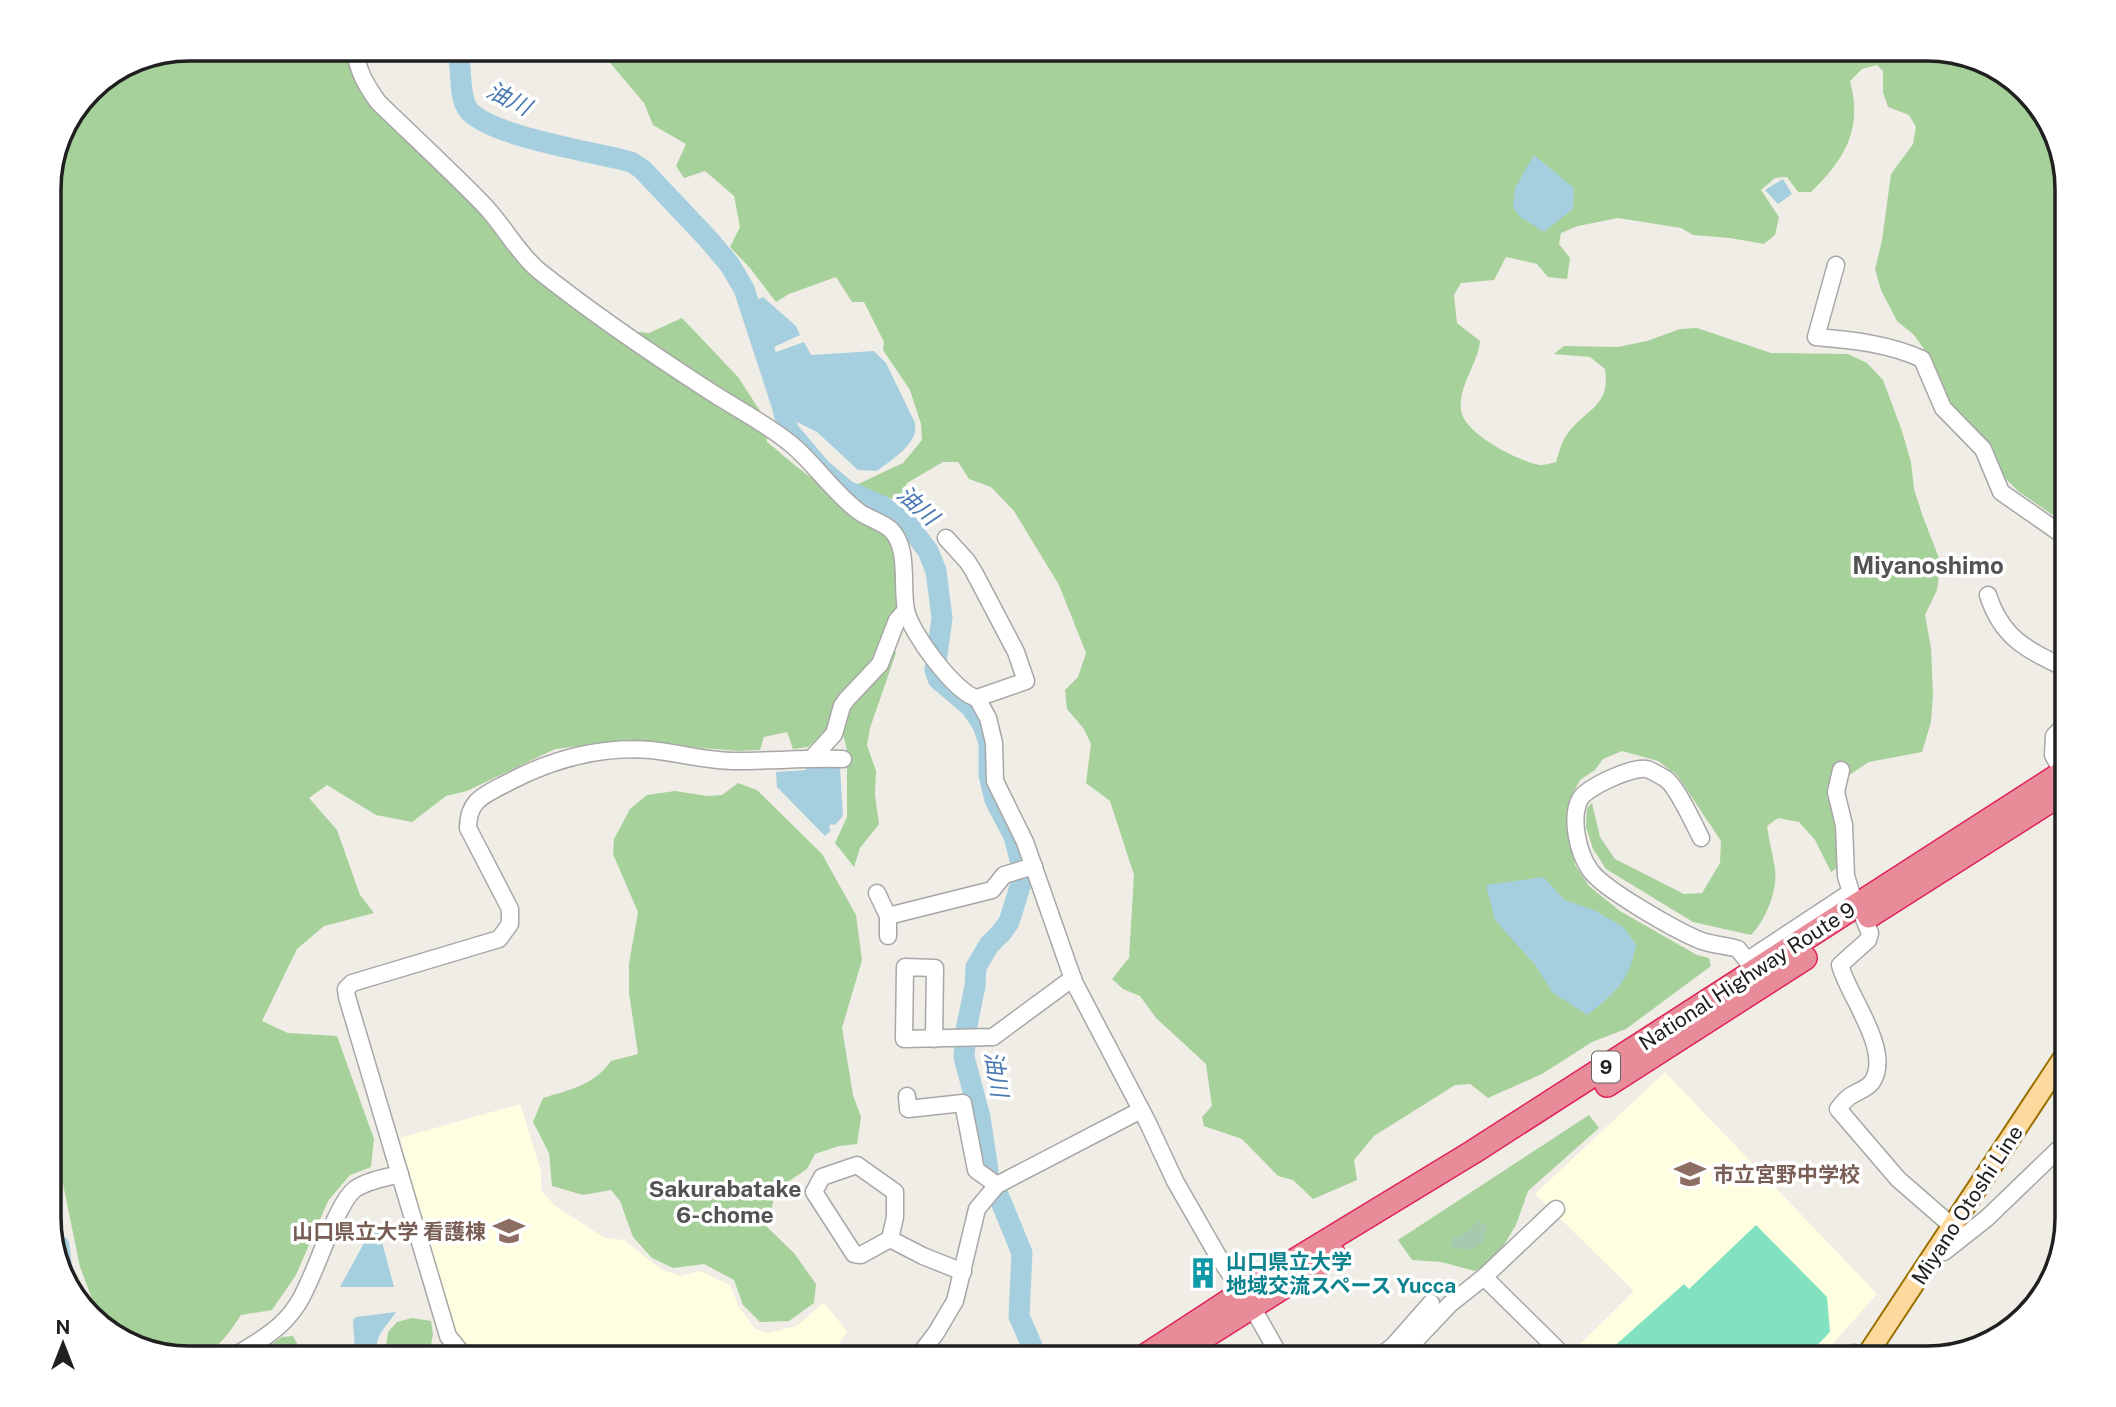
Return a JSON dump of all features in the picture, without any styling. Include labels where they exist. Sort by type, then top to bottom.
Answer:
[{"type":"highway","name":"National Highway Route 9","points":[[1186,1346],[1247,1298],[1474,1152],[1751,966],[2055,785]]},
{"type":"highway","name":"National Highway Route 9","points":[[1163,1346],[1500,1154],[1864,919],[2055,786]]},
{"type":"main road","name":"Miyano Otoshi Line","points":[[1873,1346],[2055,1070]]},
{"type":"street","points":[[356,62],[367,87],[379,102],[484,206],[508,232],[526,259],[663,360],[789,442],[812,464],[832,490],[860,513],[891,530],[896,537],[902,561],[909,623],[951,678],[971,697],[977,698],[1026,681],[1016,652],[967,561],[946,538]]},
{"type":"street","points":[[1836,265],[1816,337],[1882,345],[1922,359],[1943,408],[1983,449],[2001,492],[2055,530]]},
{"type":"street","points":[[1988,595],[1998,622],[2012,638],[2055,663]]},
{"type":"street","points":[[811,758],[834,734],[842,706],[847,699],[880,664],[898,620],[906,610]]},
{"type":"street","points":[[977,698],[988,718],[994,743],[995,781],[1026,842],[1073,978],[1175,1181],[1274,1346]]},
{"type":"street","points":[[2055,735],[2055,759]]},
{"type":"street","points":[[456,1346],[448,1336],[346,989],[352,983],[499,939],[505,933],[510,924],[510,909],[468,828],[468,815],[473,804],[483,795],[534,769],[571,756],[604,751],[649,750],[733,761],[843,759]]},
{"type":"street","points":[[1701,838],[1667,780],[1647,769],[1634,769],[1592,789],[1581,798],[1576,814],[1576,831],[1582,852],[1588,868],[1597,878],[1673,927],[1700,941],[1738,949],[1751,966],[1851,892],[1846,876],[1844,825],[1836,792],[1841,770]]},
{"type":"street","points":[[888,916],[992,890],[1004,875],[1034,866]]},
{"type":"street","points":[[877,893],[888,916],[888,936]]},
{"type":"street","points":[[1864,919],[1870,933],[1868,940],[1840,965],[1876,1051],[1877,1073],[1869,1086],[1847,1098],[1838,1109],[1898,1179],[1952,1226]]},
{"type":"street","points":[[934,1039],[935,968],[905,967],[904,1039],[934,1039],[993,1037],[1073,978]]},
{"type":"street","points":[[907,1108],[962,1103],[976,1170],[998,1185]]},
{"type":"street","points":[[926,1346],[955,1301],[977,1209],[998,1185],[1141,1110]]},
{"type":"street","points":[[1936,1252],[1944,1251],[1987,1218],[2055,1153]]},
{"type":"street","points":[[857,1165],[895,1192],[895,1217],[890,1239],[862,1255],[854,1254],[814,1192],[822,1177],[857,1165]]},
{"type":"street","points":[[251,1346],[280,1326],[297,1306],[310,1284],[341,1208],[352,1191],[366,1183],[400,1174]]},
{"type":"street","points":[[1410,1346],[1450,1304],[1484,1277],[1556,1209]]},
{"type":"street","points":[[890,1239],[962,1272]]},
{"type":"street","points":[[1484,1277],[1554,1346]]},
{"type":"street","points":[[1393,1346],[1431,1303]]},
{"type":"shaded area","points":[[1665,1072],[1877,1294],[1831,1346],[1578,1346],[1634,1291],[1535,1194]]},
{"type":"shaded area","name":"山口県立大学 看護棟","points":[[520,1104],[541,1171],[541,1190],[554,1205],[605,1238],[624,1240],[662,1270],[681,1276],[700,1271],[730,1285],[739,1307],[755,1329],[768,1333],[797,1326],[824,1302],[847,1332],[837,1346],[465,1346],[454,1331],[400,1138]]},
{"type":"shaded area","points":[[1479,1221],[1487,1227],[1480,1245],[1465,1250],[1452,1247],[1450,1239],[1464,1233]]},
{"type":"green space","points":[[1926,61],[1968,68],[1998,83],[2023,105],[2042,133],[2054,173],[2055,516],[2018,491],[2000,473],[1986,441],[1948,402],[1929,356],[1914,335],[1897,321],[1881,290],[1875,269],[1891,174],[1913,144],[1916,127],[1909,115],[1888,107],[1883,92],[1883,71],[1877,65],[1862,69],[1850,81],[1854,114],[1852,129],[1842,155],[1823,180],[1811,192],[1798,192],[1787,177],[1775,178],[1761,190],[1779,217],[1775,235],[1764,244],[1693,235],[1681,228],[1618,218],[1578,226],[1561,233],[1559,244],[1570,258],[1567,279],[1548,277],[1537,264],[1506,257],[1494,280],[1461,283],[1454,295],[1457,323],[1480,341],[1462,392],[1461,410],[1464,419],[1493,445],[1540,465],[1556,462],[1566,436],[1595,407],[1604,392],[1605,369],[1590,357],[1554,354],[1564,346],[1618,347],[1647,341],[1680,329],[1697,328],[1771,353],[1848,354],[1867,363],[1883,380],[1902,431],[1911,462],[1914,489],[1941,563],[1937,590],[1925,615],[1931,648],[1931,722],[1922,752],[1869,762],[1849,775],[1832,802],[1840,866],[1831,872],[1815,840],[1799,822],[1778,818],[1767,826],[1775,869],[1774,887],[1766,914],[1751,935],[1693,922],[1606,869],[1593,849],[1586,827],[1587,808],[1592,803],[1600,837],[1615,859],[1684,894],[1702,893],[1720,863],[1721,841],[1677,775],[1658,761],[1622,751],[1603,759],[1595,770],[1580,780],[1570,799],[1568,827],[1575,865],[1589,886],[1620,911],[1697,955],[1709,958],[1711,966],[1626,1029],[1592,1042],[1542,1074],[1488,1098],[1470,1084],[1455,1085],[1374,1136],[1354,1160],[1357,1180],[1313,1199],[1293,1180],[1278,1176],[1242,1139],[1204,1126],[1202,1117],[1212,1106],[1206,1064],[1156,1018],[1140,996],[1123,989],[1112,979],[1129,958],[1134,875],[1110,801],[1086,783],[1091,744],[1084,729],[1067,709],[1065,690],[1078,677],[1086,653],[1059,585],[1014,511],[991,487],[969,479],[958,462],[943,462],[907,483],[899,500],[880,497],[856,485],[903,463],[922,440],[921,424],[910,390],[883,350],[884,342],[864,302],[852,302],[836,277],[789,294],[776,302],[730,247],[740,227],[734,196],[705,171],[684,178],[676,166],[686,144],[653,125],[644,103],[609,62]]},
{"type":"green space","points":[[181,62],[350,62],[366,100],[475,207],[519,264],[608,329],[649,333],[682,318],[738,377],[766,420],[767,442],[821,484],[888,516],[906,532],[893,545],[899,611],[883,637],[896,653],[870,728],[867,745],[876,771],[875,795],[879,824],[860,848],[854,867],[835,843],[847,817],[847,750],[842,730],[826,730],[808,747],[793,749],[787,732],[764,737],[760,750],[738,751],[620,741],[555,749],[467,791],[446,796],[412,822],[376,815],[327,785],[309,798],[337,830],[360,895],[374,913],[324,926],[297,949],[262,1021],[288,1033],[337,1036],[374,1139],[371,1167],[350,1175],[328,1201],[296,1275],[272,1310],[241,1315],[216,1346],[173,1345],[133,1333],[105,1314],[92,1300],[80,1267],[62,1182],[62,173],[68,148],[83,118],[105,93],[125,78],[148,68]]},
{"type":"green space","points":[[738,783],[757,790],[822,854],[856,915],[862,960],[842,1028],[853,1095],[861,1117],[857,1144],[839,1146],[815,1154],[807,1169],[776,1190],[767,1227],[794,1253],[816,1284],[814,1303],[789,1321],[760,1322],[743,1305],[734,1280],[704,1264],[673,1268],[652,1258],[633,1237],[620,1201],[611,1190],[583,1195],[552,1186],[549,1153],[533,1122],[543,1098],[589,1081],[611,1061],[638,1054],[629,993],[629,964],[638,912],[613,854],[614,839],[630,809],[647,795],[675,791],[707,796],[722,795]]},
{"type":"green space","points":[[1589,1115],[1599,1128],[1528,1191],[1516,1225],[1496,1258],[1475,1271],[1441,1262],[1412,1260],[1398,1240]]},
{"type":"green space","points":[[1756,1225],[1827,1297],[1830,1332],[1817,1346],[1614,1346],[1684,1284],[1689,1289]]},
{"type":"green space","points":[[412,1318],[431,1321],[432,1346],[386,1346],[388,1332],[397,1322]]},
{"type":"green space","points":[[293,1336],[298,1346],[270,1346],[282,1337]]},
{"type":"water","points":[[1534,155],[1574,188],[1573,209],[1544,232],[1519,216],[1513,207],[1515,188]]},
{"type":"water","points":[[1783,179],[1792,194],[1778,204],[1765,190]]},
{"type":"water","points":[[763,297],[796,326],[800,335],[772,348],[755,301]]},
{"type":"water","points":[[804,342],[811,355],[874,351],[886,363],[915,423],[915,431],[909,444],[877,471],[858,470],[817,432],[797,422],[774,357],[776,352]]},
{"type":"water","points":[[807,765],[840,767],[843,816],[835,825],[831,824],[831,830],[825,836],[777,787],[776,772],[806,770]]},
{"type":"water","points":[[1543,877],[1565,900],[1596,911],[1623,927],[1636,944],[1630,967],[1620,985],[1587,1015],[1552,992],[1536,966],[1495,920],[1486,885]]},
{"type":"water","points":[[361,1231],[379,1231],[394,1287],[340,1287],[364,1243],[357,1236]]},
{"type":"water","points":[[66,1237],[69,1242],[72,1265],[78,1283],[68,1259],[64,1240]]},
{"type":"water","points":[[396,1312],[380,1334],[377,1346],[355,1346],[353,1320],[356,1317]]},
{"type":"waterway","name":"油川","points":[[460,62],[464,101],[467,108],[478,118],[518,135],[631,162],[642,169],[709,240],[730,265],[744,289],[788,430],[821,469],[847,491],[882,506],[910,527],[928,551],[936,571],[942,618],[935,670],[938,679],[971,707],[983,725],[989,743],[989,775],[995,800],[1014,836],[1021,864],[1022,880],[1009,922],[989,945],[976,967],[966,1030],[964,1057],[980,1117],[988,1170]]},
{"type":"waterway","name":"油川","points":[[997,1192],[1022,1253],[1019,1316],[1032,1346]]},
{"type":"place","name":"市立宮野中学校","points":[[1690,1174]]},
{"type":"place","name":"山口県立大学 看護棟","points":[[509,1231]]},
{"type":"place","name":"山口県立大学 地域交流スペース Yucca","points":[[1203,1273]]},
{"type":"district","name":"Miyanoshimo","points":[[1928,565]]},
{"type":"district","name":"Sakurabatake 6-chome","points":[[725,1201]]}]
